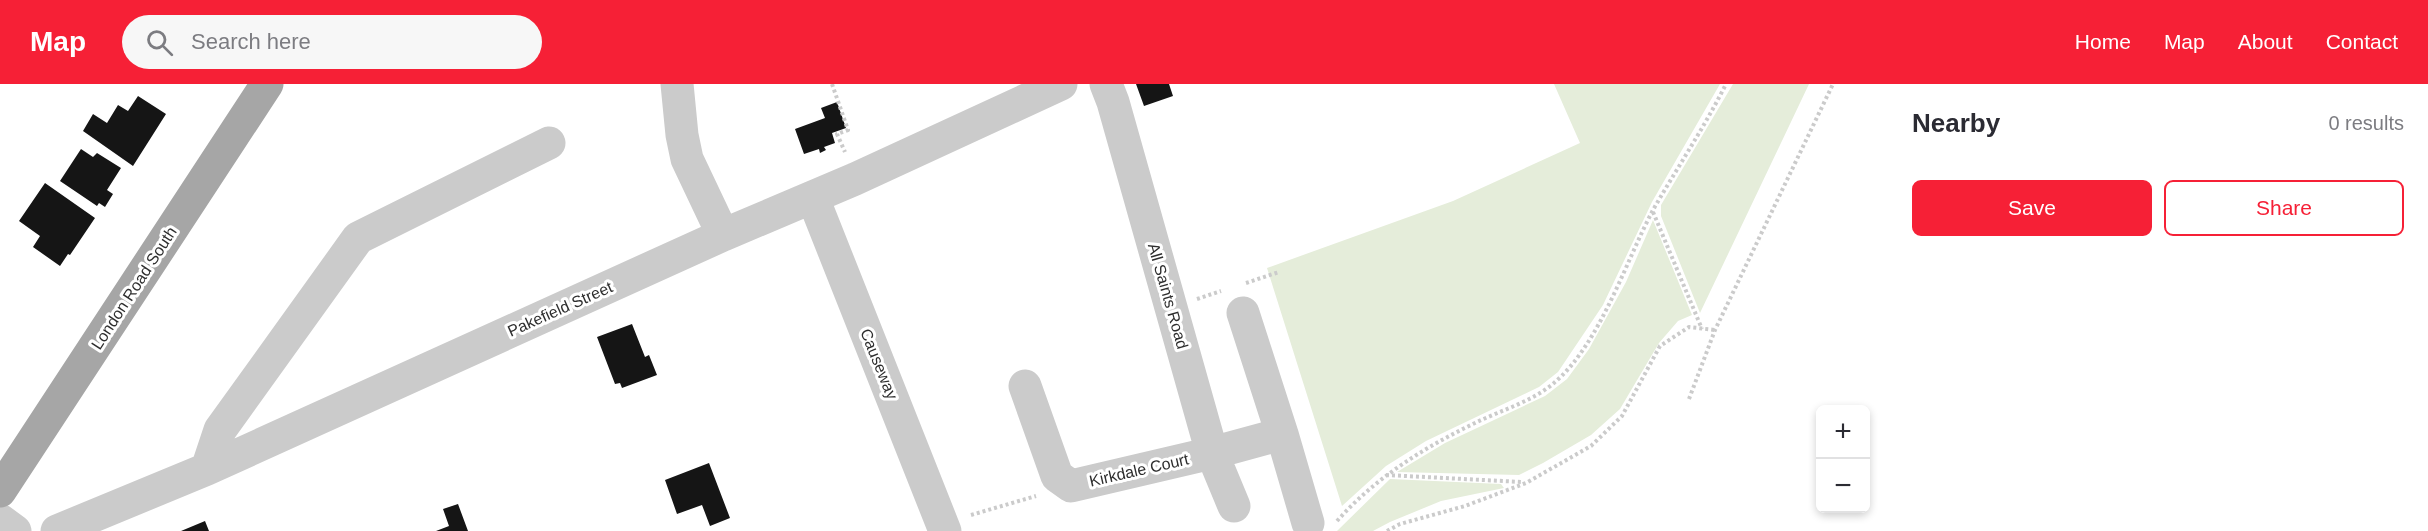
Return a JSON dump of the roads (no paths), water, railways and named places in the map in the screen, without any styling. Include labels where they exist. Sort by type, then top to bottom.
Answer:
[{"type":"main road","name":"London Road South","points":[[0,491],[17,469],[267,84]]},
{"type":"street","points":[[677,84],[687,159],[723,235]]},
{"type":"street","name":"Pakefield Street","points":[[57,531],[207,469],[723,235],[813,198],[1060,84]]},
{"type":"street","name":"All Saints Road","points":[[1106,84],[1212,453],[1234,506]]},
{"type":"street","points":[[207,469],[220,430],[357,238],[549,143]]},
{"type":"street","name":"Causeway","points":[[813,198],[944,527]]},
{"type":"street","points":[[1243,313],[1282,434],[1321,524]]},
{"type":"street","name":"Kirkdale Court","points":[[1024,386],[1057,476],[1071,486],[1282,434]]},
{"type":"street","points":[[0,520],[15,531]]}]
